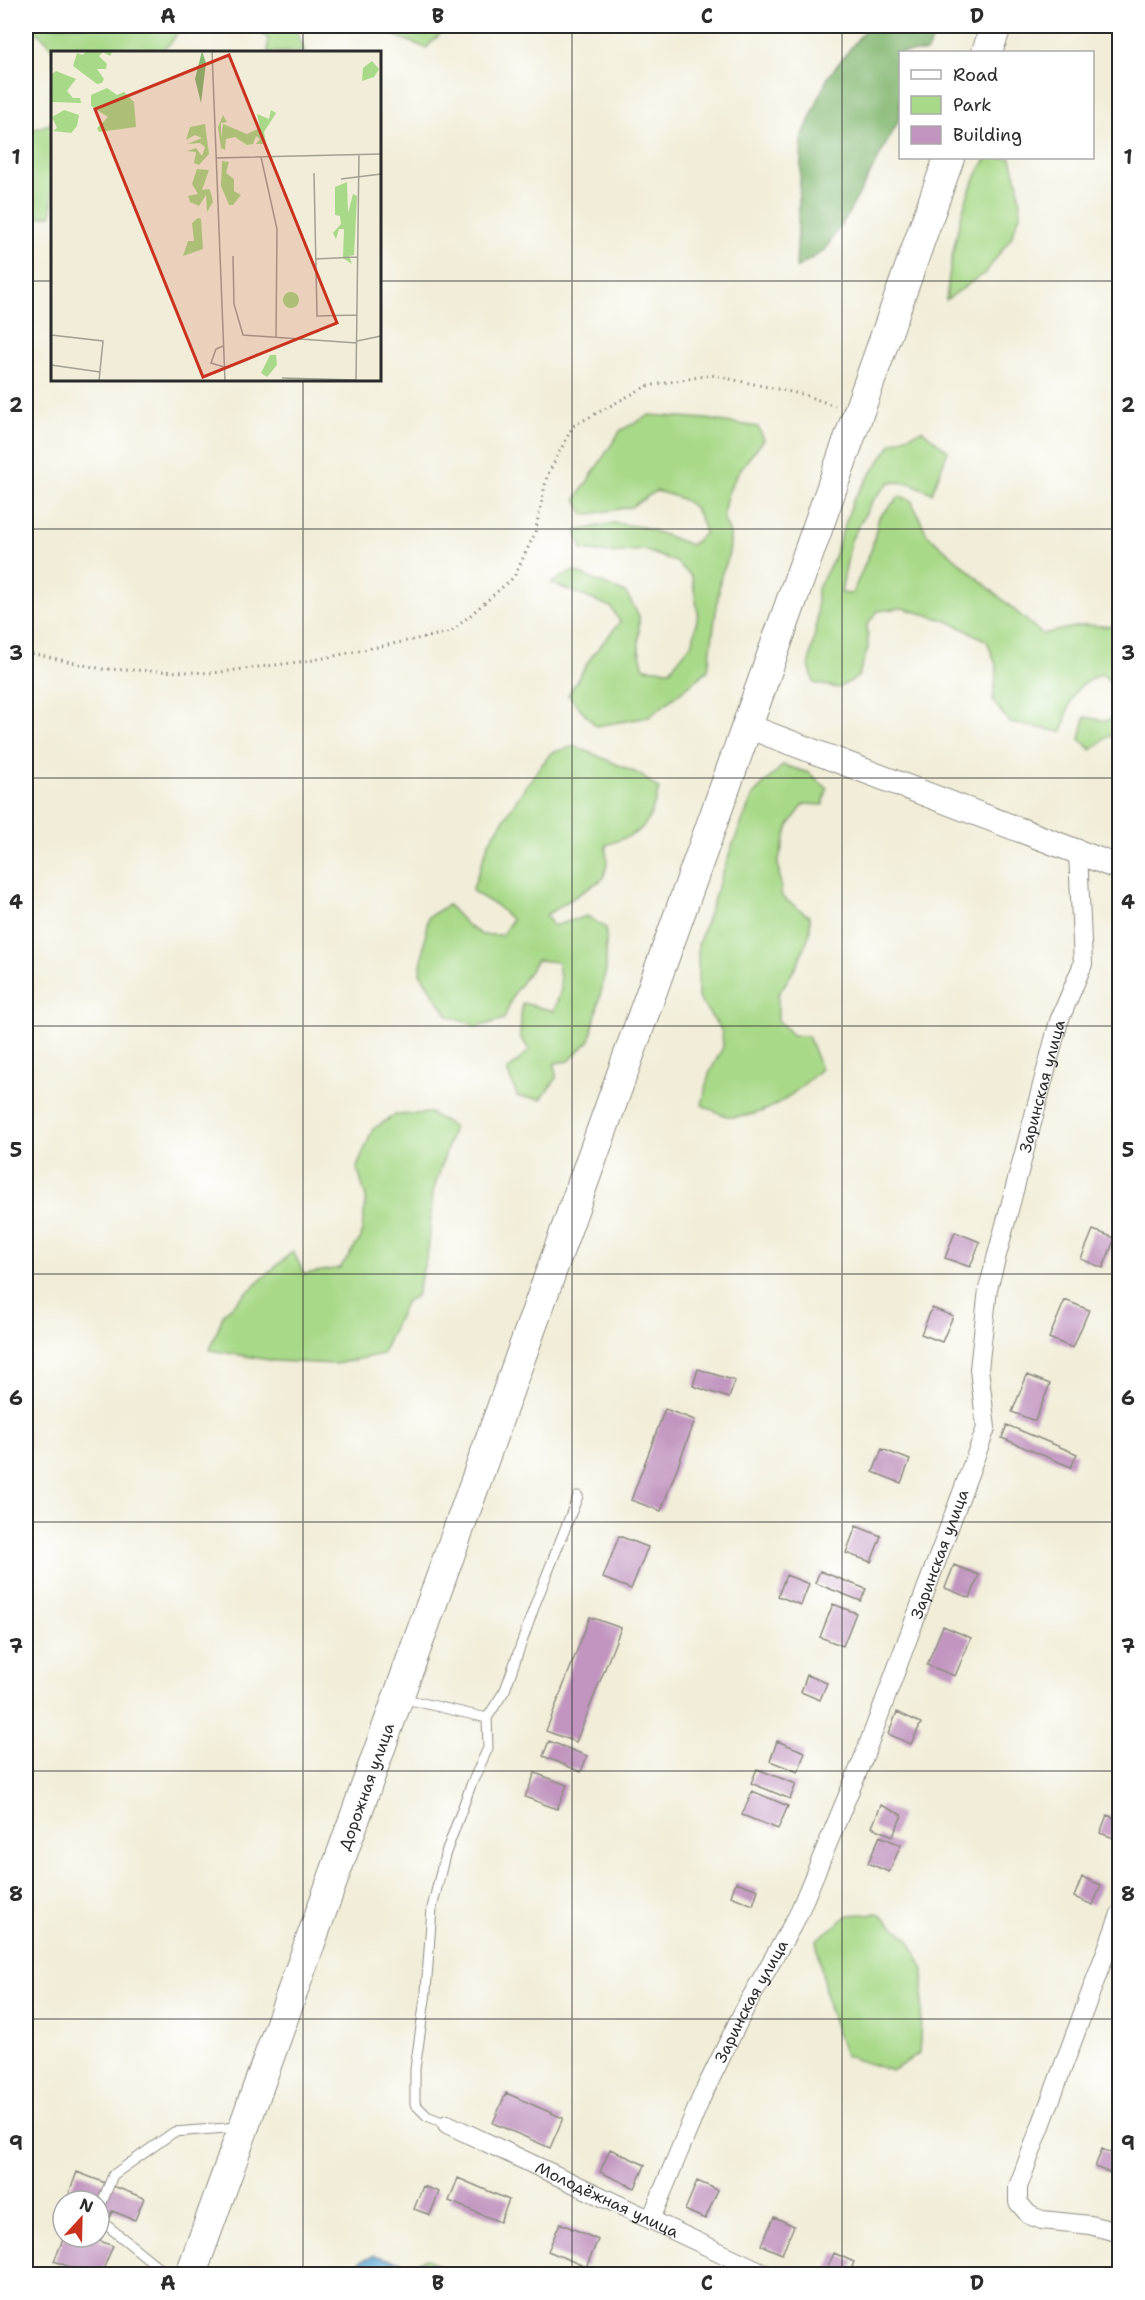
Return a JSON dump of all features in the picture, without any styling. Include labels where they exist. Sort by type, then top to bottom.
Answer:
[{"type":"main road","points":[[987,51],[996,26]]},
{"type":"main road","name":"Дорожная улица","points":[[191,2274],[949,159]]},
{"type":"street","points":[[747,726],[1119,868]]},
{"type":"street","name":"Заринская улица","points":[[651,2219],[702,2096],[745,2008],[797,1917],[863,1759],[986,1428],[979,1369],[988,1289],[1059,1021],[1083,963],[1078,853]]},
{"type":"street","points":[[1119,1914],[1018,2187],[1018,2202],[1029,2215],[1042,2220],[1090,2225],[1119,2233]]},
{"type":"street","name":"Молодёжная улица","points":[[447,2124],[766,2274]]},
{"type":"lane","points":[[447,2124],[427,2116],[415,2104],[415,2069],[426,1992],[432,1908],[445,1855],[471,1785],[488,1748],[487,1718],[505,1690],[536,1602],[578,1496]]},
{"type":"lane","points":[[399,1698],[487,1718]]},
{"type":"lane","points":[[107,2189],[113,2175],[174,2132],[244,2127]]},
{"type":"lane","points":[[111,2229],[166,2274]]},
{"type":"path","points":[[26,652],[102,669],[213,673],[314,660],[451,632],[514,577],[535,533],[547,476],[573,426],[647,386],[711,375],[805,395],[858,415]]},
{"type":"green space","points":[[28,26],[181,26],[171,43],[160,51],[54,51],[46,40]]},
{"type":"green space","points":[[252,26],[291,26],[298,33],[305,51],[268,51],[268,39]]},
{"type":"green space","points":[[371,26],[448,26],[426,48]]},
{"type":"green space","points":[[868,26],[940,26],[927,51],[899,51],[898,122],[847,216],[824,251],[796,268],[802,137],[828,77]]},
{"type":"green space","points":[[51,122],[51,215],[41,217],[26,214],[26,132]]},
{"type":"green space","points":[[986,159],[1011,159],[1018,185],[1021,212],[1011,238],[986,272],[946,300],[954,245],[964,207],[978,172]]},
{"type":"green space","points":[[650,415],[706,419],[758,427],[764,440],[736,475],[727,495],[724,517],[729,530],[730,545],[721,575],[708,670],[649,717],[596,726],[568,695],[592,656],[620,622],[611,607],[551,583],[573,571],[626,593],[639,616],[639,650],[644,668],[670,670],[693,642],[698,613],[692,577],[676,562],[644,550],[610,553],[582,550],[576,531],[613,523],[643,527],[691,545],[705,533],[694,508],[675,496],[656,491],[631,507],[584,515],[576,499],[621,430]]},
{"type":"green space","points":[[922,430],[948,451],[932,493],[910,483],[890,482],[873,500],[851,540],[841,593],[852,594],[872,548],[879,517],[900,496],[911,500],[927,534],[1042,634],[1084,625],[1119,627],[1119,696],[1116,687],[1102,674],[1083,684],[1073,696],[1062,732],[1010,723],[993,701],[997,668],[987,641],[948,621],[903,608],[878,611],[867,625],[868,648],[858,677],[838,688],[814,683],[809,665],[817,621],[817,590],[833,560],[853,500],[892,443]]},
{"type":"green space","points":[[1119,714],[1119,736],[1109,736],[1091,750],[1080,739],[1085,717],[1107,721]]},
{"type":"green space","points":[[575,746],[639,774],[659,789],[651,813],[643,827],[629,836],[606,845],[607,865],[603,879],[546,915],[553,926],[587,916],[606,928],[606,970],[590,1040],[569,1061],[555,1063],[556,1079],[541,1099],[518,1097],[507,1071],[530,1050],[520,1037],[522,1003],[554,1011],[561,989],[558,962],[537,960],[513,995],[504,1019],[478,1027],[448,1016],[420,973],[428,917],[448,905],[469,927],[482,935],[502,935],[512,920],[497,906],[472,891],[489,842],[525,787],[551,753]]},
{"type":"green space","points":[[783,765],[809,773],[827,788],[823,805],[804,804],[789,825],[778,862],[782,897],[810,917],[810,933],[797,965],[778,995],[778,1020],[792,1035],[808,1036],[821,1069],[791,1095],[770,1108],[745,1116],[728,1117],[702,1105],[709,1074],[723,1047],[722,1031],[698,998],[698,945],[731,849],[753,795]]},
{"type":"green space","points":[[430,1113],[454,1127],[433,1192],[428,1251],[416,1296],[406,1301],[382,1354],[336,1364],[275,1361],[210,1350],[224,1313],[293,1251],[304,1274],[340,1268],[361,1238],[366,1198],[357,1167],[373,1129],[395,1115]]},
{"type":"green space","points":[[878,1913],[909,1939],[924,1970],[919,2054],[892,2071],[845,2056],[828,2006],[816,1940],[849,1915]]},
{"type":"green space","points":[[426,2258],[452,2274],[416,2274],[410,2267]]},
{"type":"water","points":[[374,2255],[404,2263],[416,2274],[362,2274],[359,2270],[360,2261]]},
{"type":"building","points":[[1093,1230],[1115,1238],[1103,1268],[1081,1259]]},
{"type":"building","points":[[955,1232],[980,1242],[970,1267],[945,1258]]},
{"type":"building","points":[[1065,1300],[1089,1310],[1073,1348],[1049,1338]]},
{"type":"building","points":[[932,1308],[953,1316],[942,1342],[921,1334]]},
{"type":"building","points":[[698,1369],[735,1381],[729,1398],[693,1386]]},
{"type":"building","points":[[1027,1375],[1050,1384],[1035,1421],[1012,1412]]},
{"type":"building","points":[[665,1409],[695,1420],[661,1511],[631,1500]]},
{"type":"building","points":[[1007,1425],[1077,1454],[1071,1467],[1002,1438]]},
{"type":"building","points":[[882,1449],[910,1460],[901,1483],[873,1472]]},
{"type":"building","points":[[856,1526],[881,1536],[871,1562],[846,1553]]},
{"type":"building","points":[[619,1536],[648,1547],[631,1589],[603,1578]]},
{"type":"building","points":[[954,1565],[979,1575],[970,1598],[945,1588]]},
{"type":"building","points":[[820,1571],[866,1589],[861,1601],[815,1583]]},
{"type":"building","points":[[786,1575],[809,1584],[801,1605],[778,1596]]},
{"type":"building","points":[[833,1604],[856,1613],[843,1646],[820,1637]]},
{"type":"building","points":[[590,1617],[621,1628],[576,1742],[546,1731]]},
{"type":"building","points":[[943,1626],[971,1638],[955,1676],[927,1665]]},
{"type":"building","points":[[807,1675],[827,1683],[820,1700],[801,1692]]},
{"type":"building","points":[[897,1712],[921,1723],[911,1744],[888,1734]]},
{"type":"building","points":[[549,1741],[587,1756],[581,1772],[543,1756]]},
{"type":"building","points":[[777,1741],[805,1752],[798,1772],[770,1761]]},
{"type":"building","points":[[757,1769],[796,1784],[790,1799],[751,1783]]},
{"type":"building","points":[[535,1773],[567,1785],[557,1809],[525,1797]]},
{"type":"building","points":[[752,1791],[788,1806],[778,1829],[742,1815]]},
{"type":"building","points":[[881,1805],[902,1815],[893,1836],[872,1827]]},
{"type":"building","points":[[1107,1815],[1120,1820],[1114,1838],[1100,1833]]},
{"type":"building","points":[[880,1836],[901,1845],[889,1872],[868,1863]]},
{"type":"building","points":[[1082,1877],[1101,1885],[1093,1905],[1074,1897]]},
{"type":"building","points":[[736,1882],[758,1890],[753,1905],[731,1896]]},
{"type":"building","points":[[506,2093],[563,2118],[550,2148],[493,2123]]},
{"type":"building","points":[[610,2149],[645,2165],[635,2188],[600,2172]]},
{"type":"building","points":[[1102,2149],[1120,2157],[1120,2177],[1095,2167]]},
{"type":"building","points":[[77,2172],[144,2198],[135,2220],[112,2211],[111,2214],[111,2189],[71,2189]]},
{"type":"building","points":[[458,2178],[509,2200],[500,2222],[449,2201]]},
{"type":"building","points":[[697,2181],[718,2190],[705,2219],[685,2210]]},
{"type":"building","points":[[423,2186],[439,2192],[430,2215],[414,2209]]},
{"type":"building","points":[[774,2217],[794,2226],[782,2254],[761,2245]]},
{"type":"building","points":[[560,2223],[598,2240],[586,2267],[548,2251]]},
{"type":"building","points":[[111,2245],[113,2246],[101,2274],[88,2274],[54,2261],[59,2249],[111,2249]]},
{"type":"building","points":[[834,2253],[854,2262],[849,2274],[825,2274]]}]
